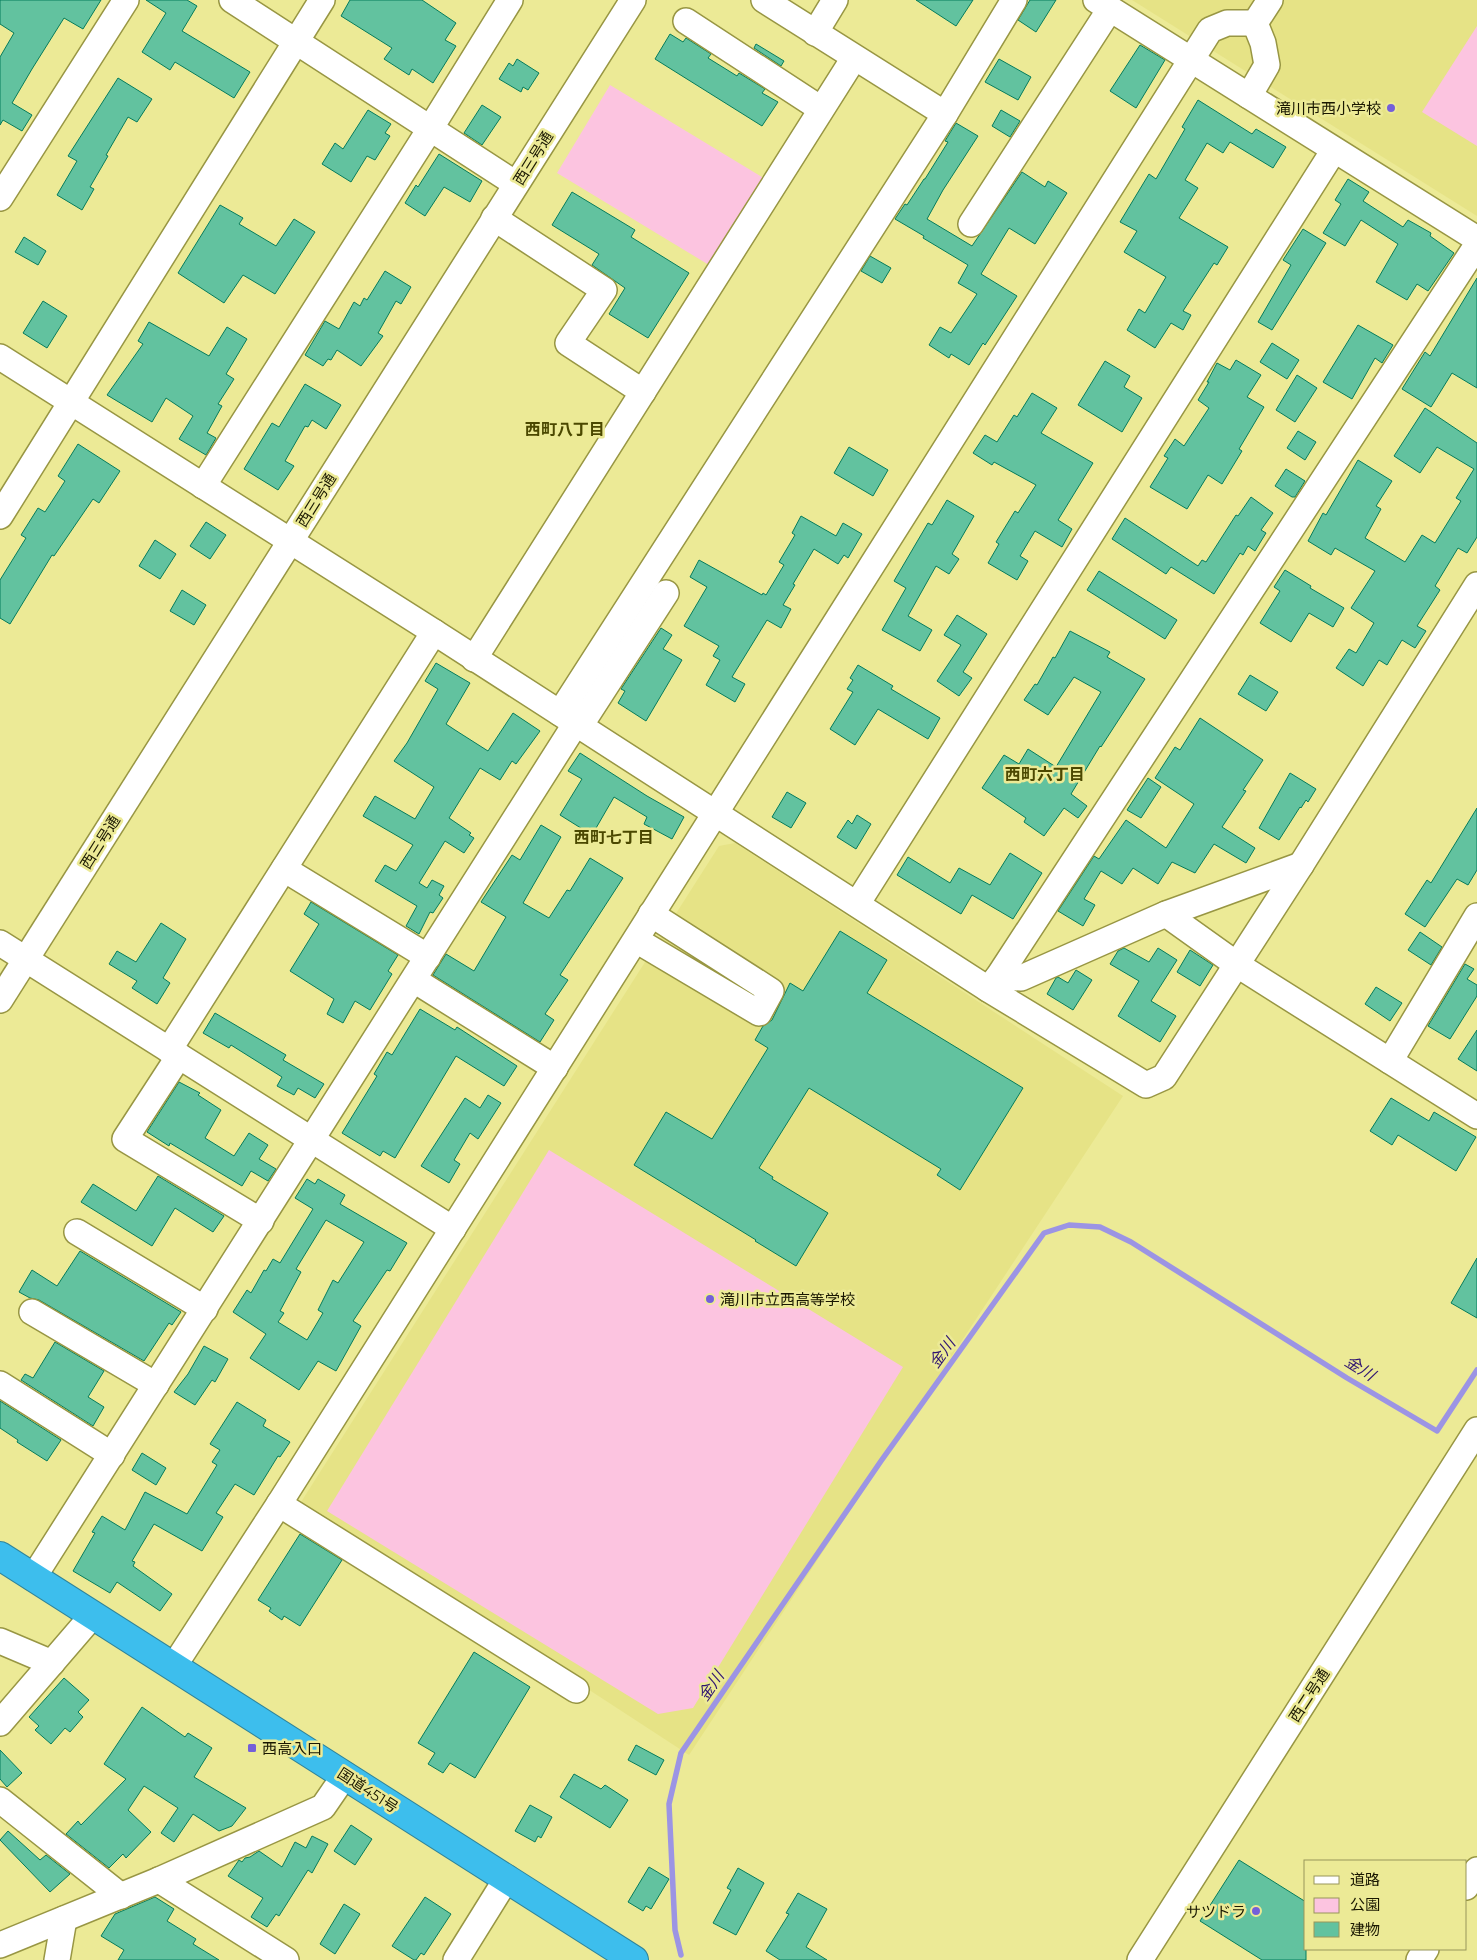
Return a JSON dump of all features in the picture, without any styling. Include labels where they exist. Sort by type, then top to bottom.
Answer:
[{"type":"highway","name":"国道451号","points":[[0,1556],[634,1960]]},
{"type":"street","points":[[0,198],[126,0]]},
{"type":"street","points":[[232,0],[516,184]]},
{"type":"street","points":[[0,516],[73,402],[322,0]]},
{"type":"street","points":[[203,486],[510,0]]},
{"type":"street","name":"西三号通","points":[[0,1000],[633,0]]},
{"type":"street","points":[[764,0],[945,114]]},
{"type":"street","points":[[815,33],[835,0]]},
{"type":"street","points":[[1255,23],[1270,0]]},
{"type":"street","points":[[33,1578],[414,980],[945,114],[1009,2]]},
{"type":"street","points":[[971,224],[1103,4],[1477,239]]},
{"type":"street","points":[[686,21],[821,108]]},
{"type":"street","points":[[174,1666],[279,1504],[1210,30],[1227,23],[1255,23]]},
{"type":"street","points":[[1249,96],[1267,65],[1263,43],[1255,23]]},
{"type":"street","points":[[474,659],[854,58]]},
{"type":"street","points":[[857,904],[1334,150]]},
{"type":"street","points":[[494,218],[604,290],[568,343],[643,392]]},
{"type":"street","points":[[993,983],[1477,245]]},
{"type":"street","points":[[0,356],[857,904],[993,983],[1146,1085],[1164,1077],[1301,865],[1477,585]]},
{"type":"street","points":[[572,721],[666,593]]},
{"type":"street","points":[[261,1221],[125,1139],[284,869],[434,632]]},
{"type":"street","points":[[993,983],[1022,978],[1166,914],[1301,865]]},
{"type":"street","points":[[284,869],[428,957]]},
{"type":"street","points":[[636,940],[759,1013],[771,991],[652,914]]},
{"type":"street","points":[[1166,914],[1236,964],[1477,1116]]},
{"type":"street","points":[[1390,1061],[1477,916]]},
{"type":"street","points":[[0,943],[453,1229]]},
{"type":"street","points":[[414,980],[555,1068]]},
{"type":"street","points":[[76,1232],[205,1309]]},
{"type":"street","points":[[32,1312],[156,1385]]},
{"type":"street","points":[[0,1384],[112,1455]]},
{"type":"street","name":"西二号通","points":[[1145,1958],[1477,1430]]},
{"type":"street","points":[[279,1504],[576,1690]]},
{"type":"street","points":[[0,1723],[93,1615]]},
{"type":"street","points":[[0,1641],[52,1663]]},
{"type":"street","points":[[0,1945],[121,1896],[323,1807],[345,1775]]},
{"type":"street","points":[[0,1800],[121,1896]]},
{"type":"street","points":[[1467,1885],[1477,1870]]},
{"type":"street","points":[[456,1960],[506,1878]]},
{"type":"street","points":[[158,1880],[286,1960]]},
{"type":"street","points":[[57,1960],[64,1919]]},
{"type":"shaded area","name":"滝川市西小学校","points":[[1132,0],[1477,0],[1477,216]]},
{"type":"shaded area","name":"滝川市立西高等学校","points":[[735,843],[1123,1096],[689,1755],[301,1502],[719,846]]},
{"type":"green space","points":[[1477,26],[1477,146],[1422,112]]},
{"type":"green space","points":[[610,85],[767,180],[714,268],[557,173]]},
{"type":"green space","points":[[549,1150],[903,1367],[693,1708],[658,1714],[327,1511]]},
{"type":"building","points":[[0,0],[101,0],[83,29],[64,18],[32,69],[12,103],[32,115],[22,131],[3,120],[0,125],[0,57],[14,33],[0,24]]},
{"type":"building","points":[[146,0],[187,0],[197,6],[182,31],[250,72],[234,98],[175,62],[170,70],[142,52],[166,13]]},
{"type":"building","points":[[350,0],[422,0],[456,23],[445,40],[456,46],[433,83],[412,69],[409,75],[384,59],[392,48],[341,16]]},
{"type":"building","points":[[916,0],[973,0],[956,26]]},
{"type":"building","points":[[1030,0],[1056,0],[1036,32],[1018,20]]},
{"type":"building","points":[[670,34],[683,42],[686,38],[711,54],[708,58],[737,76],[739,73],[765,89],[762,93],[778,102],[762,126],[655,59]]},
{"type":"building","points":[[756,44],[784,61],[781,66],[754,48]]},
{"type":"building","points":[[1140,45],[1165,60],[1136,108],[1110,91]]},
{"type":"building","points":[[517,59],[539,73],[528,90],[523,87],[521,92],[499,79],[509,63],[513,66]]},
{"type":"building","points":[[999,59],[1031,77],[1018,100],[985,82]]},
{"type":"building","points":[[118,78],[152,99],[137,122],[128,117],[90,187],[94,189],[82,210],[57,195],[77,161],[68,156]]},
{"type":"building","points":[[1198,100],[1252,134],[1256,129],[1286,147],[1273,168],[1230,142],[1223,153],[1207,143],[1185,180],[1198,188],[1179,218],[1228,247],[1217,265],[1214,263],[1183,311],[1191,315],[1183,330],[1171,323],[1155,348],[1127,330],[1139,309],[1145,313],[1166,277],[1124,252],[1137,231],[1120,222],[1149,174],[1156,179],[1185,129],[1182,127]]},
{"type":"building","points":[[482,105],[501,117],[482,145],[464,133]]},
{"type":"building","points":[[368,110],[391,124],[385,133],[390,136],[375,160],[367,156],[351,182],[322,164],[335,143],[343,149]]},
{"type":"building","points":[[1001,110],[1020,121],[1010,137],[992,126]]},
{"type":"building","points":[[956,123],[978,136],[943,190],[927,219],[972,246],[1022,172],[1045,187],[1048,181],[1067,193],[1035,244],[1009,228],[981,274],[1017,296],[985,345],[983,343],[969,365],[951,354],[949,358],[929,345],[940,327],[951,333],[977,294],[958,283],[968,265],[895,219],[925,179],[948,142],[945,141]]},
{"type":"building","points":[[439,154],[482,181],[470,202],[444,187],[425,216],[405,203],[416,185],[418,187]]},
{"type":"building","points":[[1348,179],[1369,192],[1363,201],[1403,227],[1408,220],[1431,233],[1430,236],[1454,253],[1428,291],[1417,284],[1407,300],[1376,282],[1398,244],[1361,220],[1345,246],[1323,233],[1341,204],[1335,200]]},
{"type":"building","points":[[572,192],[635,230],[631,237],[689,273],[648,338],[609,314],[625,288],[592,265],[599,254],[552,225]]},
{"type":"building","points":[[220,205],[243,218],[239,224],[276,246],[294,219],[315,232],[275,294],[243,275],[224,303],[178,273]]},
{"type":"building","points":[[1303,229],[1326,243],[1272,330],[1258,322],[1291,265],[1283,260]]},
{"type":"building","points":[[24,237],[46,251],[38,265],[15,252]]},
{"type":"building","points":[[870,256],[891,268],[882,283],[861,271]]},
{"type":"building","points":[[385,271],[411,287],[401,304],[396,301],[378,333],[383,336],[361,366],[337,350],[331,360],[328,359],[323,366],[305,355],[325,321],[339,329],[354,302],[360,306],[364,298],[367,300]]},
{"type":"building","points":[[1477,278],[1477,388],[1452,373],[1431,407],[1402,389],[1425,352],[1430,356]]},
{"type":"building","points":[[43,301],[67,316],[47,348],[23,333]]},
{"type":"building","points":[[149,322],[209,356],[227,327],[247,339],[226,374],[234,379],[218,404],[222,406],[207,433],[216,438],[206,455],[179,439],[193,416],[166,398],[152,422],[107,395],[143,344],[138,341]]},
{"type":"building","points":[[1358,325],[1393,345],[1382,363],[1375,358],[1352,399],[1323,382]]},
{"type":"building","points":[[1272,343],[1299,360],[1287,379],[1260,362]]},
{"type":"building","points":[[1236,360],[1261,375],[1247,397],[1264,407],[1239,449],[1242,451],[1222,484],[1208,475],[1187,509],[1150,487],[1168,458],[1164,456],[1175,439],[1184,446],[1209,408],[1198,400],[1209,382],[1207,382],[1217,363],[1230,370]]},
{"type":"building","points":[[1105,361],[1130,376],[1124,387],[1142,398],[1122,432],[1078,405]]},
{"type":"building","points":[[1297,375],[1317,388],[1295,422],[1276,410]]},
{"type":"building","points":[[305,384],[341,405],[326,429],[312,420],[308,427],[305,426],[285,461],[294,466],[278,490],[244,469],[272,423],[279,427]]},
{"type":"building","points":[[1032,393],[1057,408],[1041,433],[1093,463],[1058,520],[1072,529],[1062,547],[1035,531],[1020,556],[1028,561],[1017,580],[988,563],[999,544],[996,542],[1015,511],[1018,513],[1036,485],[994,462],[992,465],[973,453],[985,435],[997,442],[1014,415],[1017,417]]},
{"type":"building","points":[[1425,408],[1477,443],[1477,537],[1467,553],[1458,548],[1435,586],[1440,590],[1417,626],[1426,631],[1415,648],[1402,640],[1387,665],[1379,660],[1363,686],[1336,668],[1349,649],[1356,653],[1374,623],[1351,608],[1375,571],[1335,548],[1331,555],[1308,541],[1323,513],[1326,515],[1358,460],[1392,481],[1376,506],[1381,509],[1365,538],[1405,562],[1422,535],[1435,543],[1461,501],[1456,498],[1474,469],[1437,447],[1420,473],[1394,456]]},
{"type":"building","points":[[1298,431],[1316,442],[1305,460],[1287,448]]},
{"type":"building","points":[[78,444],[120,471],[99,503],[93,499],[54,556],[52,555],[10,624],[0,618],[0,580],[26,538],[21,535],[38,508],[45,512],[65,481],[58,476]]},
{"type":"building","points":[[849,447],[888,470],[873,496],[834,473]]},
{"type":"building","points":[[1286,469],[1305,481],[1295,497],[1275,486]]},
{"type":"building","points":[[1251,497],[1273,513],[1261,530],[1266,533],[1255,551],[1248,546],[1243,555],[1240,553],[1214,594],[1171,567],[1166,574],[1112,539],[1125,518],[1198,566],[1202,560],[1206,562],[1236,515],[1238,516]]},
{"type":"building","points":[[947,500],[974,516],[952,554],[959,559],[949,574],[936,566],[908,616],[932,630],[920,651],[882,630],[906,588],[894,581],[928,523],[932,525]]},
{"type":"building","points":[[801,516],[836,536],[843,523],[862,534],[848,558],[844,555],[838,564],[814,549],[783,605],[791,609],[781,628],[767,620],[732,677],[745,684],[735,702],[706,685],[720,660],[713,656],[719,646],[684,626],[707,587],[690,577],[699,560],[762,595],[763,593],[766,595],[784,565],[779,562],[795,535],[792,533]]},
{"type":"building","points":[[206,522],[226,535],[210,559],[190,546]]},
{"type":"building","points":[[155,540],[176,554],[160,579],[139,566]]},
{"type":"building","points":[[1285,570],[1311,586],[1310,588],[1344,608],[1333,627],[1309,613],[1291,642],[1260,623],[1280,591],[1274,587]]},
{"type":"building","points":[[1099,571],[1177,620],[1165,639],[1087,590]]},
{"type":"building","points":[[182,590],[206,605],[194,625],[170,611]]},
{"type":"building","points":[[957,615],[987,634],[963,672],[972,678],[959,696],[937,681],[961,645],[944,635]]},
{"type":"building","points":[[661,628],[672,635],[663,649],[682,660],[646,721],[618,703],[625,691],[621,689]]},
{"type":"building","points":[[1070,631],[1110,652],[1107,657],[1145,679],[1100,746],[1071,794],[1087,806],[1078,818],[1064,808],[1044,836],[1024,822],[1026,818],[982,788],[1004,755],[1019,764],[1028,749],[1056,767],[1101,692],[1074,677],[1048,715],[1024,700],[1035,684],[1037,685],[1053,657],[1055,658]]},
{"type":"building","points":[[436,663],[470,683],[446,724],[455,730],[488,751],[513,713],[540,731],[516,764],[512,761],[500,780],[480,768],[449,818],[471,833],[469,835],[474,838],[464,853],[445,841],[419,883],[427,888],[432,880],[444,886],[439,895],[443,898],[433,913],[430,912],[419,934],[406,926],[417,906],[375,881],[385,865],[396,871],[413,845],[363,816],[375,796],[415,819],[434,787],[394,761],[407,743],[438,689],[425,681]]},
{"type":"building","points":[[858,665],[893,686],[891,689],[940,718],[928,739],[878,709],[855,745],[830,729],[853,692],[847,689],[853,680],[850,678]]},
{"type":"building","points":[[1250,675],[1278,692],[1266,711],[1238,694]]},
{"type":"building","points":[[1200,718],[1263,760],[1243,790],[1246,791],[1222,827],[1255,848],[1246,863],[1214,844],[1195,873],[1172,862],[1158,884],[1133,868],[1122,884],[1101,871],[1084,899],[1095,905],[1083,926],[1058,911],[1094,856],[1099,859],[1126,820],[1166,848],[1194,804],[1155,778],[1175,747],[1180,750]]},
{"type":"building","points":[[580,753],[647,796],[684,817],[672,839],[644,824],[647,817],[614,797],[592,835],[560,815],[582,779],[568,771]]},
{"type":"building","points":[[1290,773],[1316,789],[1308,802],[1306,800],[1300,807],[1279,840],[1259,828]]},
{"type":"building","points":[[1148,778],[1161,787],[1141,818],[1127,810]]},
{"type":"building","points":[[787,792],[806,803],[791,828],[772,817]]},
{"type":"building","points":[[1477,808],[1477,870],[1468,885],[1457,879],[1425,927],[1405,914],[1427,880],[1431,883]]},
{"type":"building","points":[[857,815],[871,824],[856,849],[837,837],[848,820],[852,824]]},
{"type":"building","points":[[541,825],[561,837],[523,903],[549,918],[567,890],[570,891],[590,858],[623,878],[560,975],[568,980],[545,1014],[554,1020],[540,1042],[433,975],[446,954],[474,971],[506,917],[481,902],[512,855],[520,860]]},
{"type":"building","points":[[1010,853],[1042,873],[1013,919],[972,895],[961,914],[897,875],[908,857],[950,883],[959,868],[990,885]]},
{"type":"building","points":[[311,902],[398,955],[388,971],[392,974],[370,1010],[355,1001],[343,1023],[327,1014],[334,999],[290,971],[319,924],[304,914]]},
{"type":"building","points":[[161,923],[186,939],[163,978],[170,983],[157,1004],[132,988],[137,981],[109,964],[117,951],[136,962]]},
{"type":"building","points":[[840,931],[887,960],[867,993],[1023,1088],[960,1190],[937,1175],[941,1169],[809,1088],[759,1168],[773,1177],[772,1179],[828,1213],[796,1266],[634,1165],[666,1112],[712,1139],[768,1048],[755,1040],[763,1026],[772,1020],[790,983],[803,991]]},
{"type":"building","points":[[1420,932],[1442,947],[1431,965],[1408,950]]},
{"type":"building","points":[[1124,948],[1149,962],[1158,948],[1177,960],[1151,1001],[1176,1016],[1160,1042],[1118,1016],[1139,981],[1110,964],[1118,951]]},
{"type":"building","points":[[1190,950],[1213,965],[1200,986],[1177,972]]},
{"type":"building","points":[[1465,964],[1474,969],[1467,979],[1477,985],[1477,996],[1450,1039],[1428,1026]]},
{"type":"building","points":[[1076,970],[1092,980],[1073,1010],[1047,994],[1056,978],[1058,977],[1068,983]]},
{"type":"building","points":[[1376,987],[1402,1003],[1390,1021],[1365,1004]]},
{"type":"building","points":[[420,1009],[455,1030],[457,1027],[517,1066],[504,1086],[456,1056],[395,1158],[383,1151],[380,1156],[342,1133],[377,1076],[374,1074],[387,1052],[392,1055]]},
{"type":"building","points":[[215,1013],[286,1055],[283,1060],[324,1084],[315,1098],[298,1088],[294,1095],[277,1086],[282,1077],[231,1045],[229,1048],[203,1033]]},
{"type":"building","points":[[1477,1030],[1477,1071],[1458,1059]]},
{"type":"building","points":[[179,1082],[200,1093],[198,1095],[221,1110],[205,1138],[234,1156],[249,1133],[268,1145],[259,1159],[276,1169],[268,1181],[251,1171],[242,1186],[170,1143],[169,1146],[147,1132]]},
{"type":"building","points":[[488,1095],[501,1103],[478,1139],[470,1133],[454,1160],[460,1164],[449,1183],[421,1166],[465,1098],[480,1108]]},
{"type":"building","points":[[1391,1098],[1429,1121],[1434,1112],[1476,1137],[1456,1171],[1398,1135],[1392,1145],[1370,1131]]},
{"type":"building","points":[[158,1176],[224,1216],[213,1232],[175,1208],[152,1246],[81,1202],[93,1184],[136,1211]]},
{"type":"building","points":[[307,1179],[315,1184],[318,1179],[345,1195],[340,1204],[407,1243],[390,1271],[387,1270],[353,1321],[361,1326],[336,1371],[318,1361],[299,1390],[250,1358],[266,1334],[233,1312],[247,1290],[251,1293],[264,1270],[266,1271],[273,1259],[280,1263],[313,1209],[295,1198]],"holes":[[[326,1220],[364,1242],[338,1283],[333,1280],[318,1310],[323,1313],[307,1340],[278,1322],[284,1313],[280,1311],[301,1272],[296,1269]]]},
{"type":"building","points":[[80,1251],[181,1312],[172,1325],[169,1323],[144,1361],[39,1300],[19,1292],[32,1270],[57,1286]]},
{"type":"building","points":[[1477,1258],[1477,1318],[1451,1303]]},
{"type":"building","points":[[55,1342],[104,1371],[88,1397],[104,1407],[93,1426],[21,1380],[25,1374],[33,1378]]},
{"type":"building","points":[[204,1346],[228,1359],[215,1382],[212,1380],[195,1405],[174,1392],[188,1374]]},
{"type":"building","points":[[0,1401],[61,1440],[47,1461],[17,1442],[18,1440],[0,1428]]},
{"type":"building","points":[[237,1402],[266,1420],[263,1426],[290,1442],[280,1457],[278,1456],[254,1495],[235,1484],[216,1513],[223,1517],[202,1551],[154,1524],[132,1561],[135,1562],[133,1566],[172,1594],[160,1611],[117,1582],[110,1593],[73,1571],[95,1533],[92,1532],[102,1516],[125,1530],[145,1492],[187,1514],[217,1465],[212,1462],[220,1450],[210,1444]]},
{"type":"building","points":[[142,1453],[166,1468],[156,1485],[132,1470]]},
{"type":"building","points":[[300,1534],[342,1560],[300,1626],[284,1616],[282,1620],[269,1611],[271,1608],[258,1600]]},
{"type":"building","points":[[474,1652],[530,1687],[475,1778],[450,1763],[443,1773],[428,1764],[435,1753],[418,1743]]},
{"type":"building","points":[[64,1678],[89,1700],[78,1712],[83,1717],[70,1732],[65,1728],[51,1744],[35,1730],[39,1726],[29,1717]]},
{"type":"building","points":[[142,1707],[185,1737],[188,1733],[212,1748],[194,1777],[246,1808],[232,1826],[219,1831],[193,1814],[174,1842],[161,1833],[178,1808],[144,1786],[128,1810],[151,1832],[126,1858],[123,1854],[109,1868],[66,1834],[78,1821],[81,1825],[126,1779],[104,1764]]},
{"type":"building","points":[[636,1745],[664,1760],[656,1775],[628,1760]]},
{"type":"building","points":[[0,1750],[22,1773],[7,1787],[0,1779]]},
{"type":"building","points":[[574,1774],[601,1789],[605,1785],[628,1800],[610,1828],[560,1797]]},
{"type":"building","points":[[530,1805],[552,1817],[541,1838],[538,1836],[535,1842],[515,1831]]},
{"type":"building","points":[[351,1825],[372,1839],[355,1865],[334,1851]]},
{"type":"building","points":[[8,1831],[40,1860],[46,1855],[70,1874],[50,1892],[0,1840]]},
{"type":"building","points":[[312,1836],[328,1844],[312,1873],[308,1870],[279,1916],[276,1914],[267,1927],[251,1917],[263,1898],[228,1876],[239,1860],[242,1862],[245,1858],[259,1851],[282,1867],[295,1842],[306,1848]]},
{"type":"building","name":"サツドラ","points":[[1239,1860],[1304,1901],[1304,1950],[1306,1950],[1306,1960],[1262,1960],[1200,1921]]},
{"type":"building","points":[[649,1867],[669,1879],[651,1909],[646,1906],[643,1911],[628,1902]]},
{"type":"building","points":[[738,1868],[764,1883],[736,1935],[713,1923],[731,1890],[727,1888]]},
{"type":"building","points":[[798,1893],[827,1909],[806,1947],[827,1960],[780,1960],[766,1951],[789,1914],[786,1913]]},
{"type":"building","points":[[155,1897],[174,1909],[167,1921],[196,1939],[193,1944],[219,1960],[118,1960],[124,1950],[101,1936],[115,1914]]},
{"type":"building","points":[[425,1897],[451,1914],[424,1955],[421,1953],[414,1960],[392,1946]]},
{"type":"building","points":[[344,1904],[360,1914],[335,1954],[320,1944]]},
{"type":"waterway","name":"金川","points":[[681,1955],[675,1930],[669,1804],[681,1753],[881,1461],[1044,1233],[1069,1225],[1100,1227],[1131,1242],[1347,1378],[1437,1431],[1477,1370]]},
{"type":"place","name":"滝川市西小学校","points":[[1391,108]]},
{"type":"place","name":"滝川市立西高等学校","points":[[710,1299]]},
{"type":"place","name":"西高入口","points":[[252,1748]]},
{"type":"place","name":"サツドラ","points":[[1256,1911]]},
{"type":"district","name":"西町八丁目","points":[[565,429]]},
{"type":"district","name":"西町六丁目","points":[[1045,774]]},
{"type":"district","name":"西町七丁目","points":[[614,837]]}]
